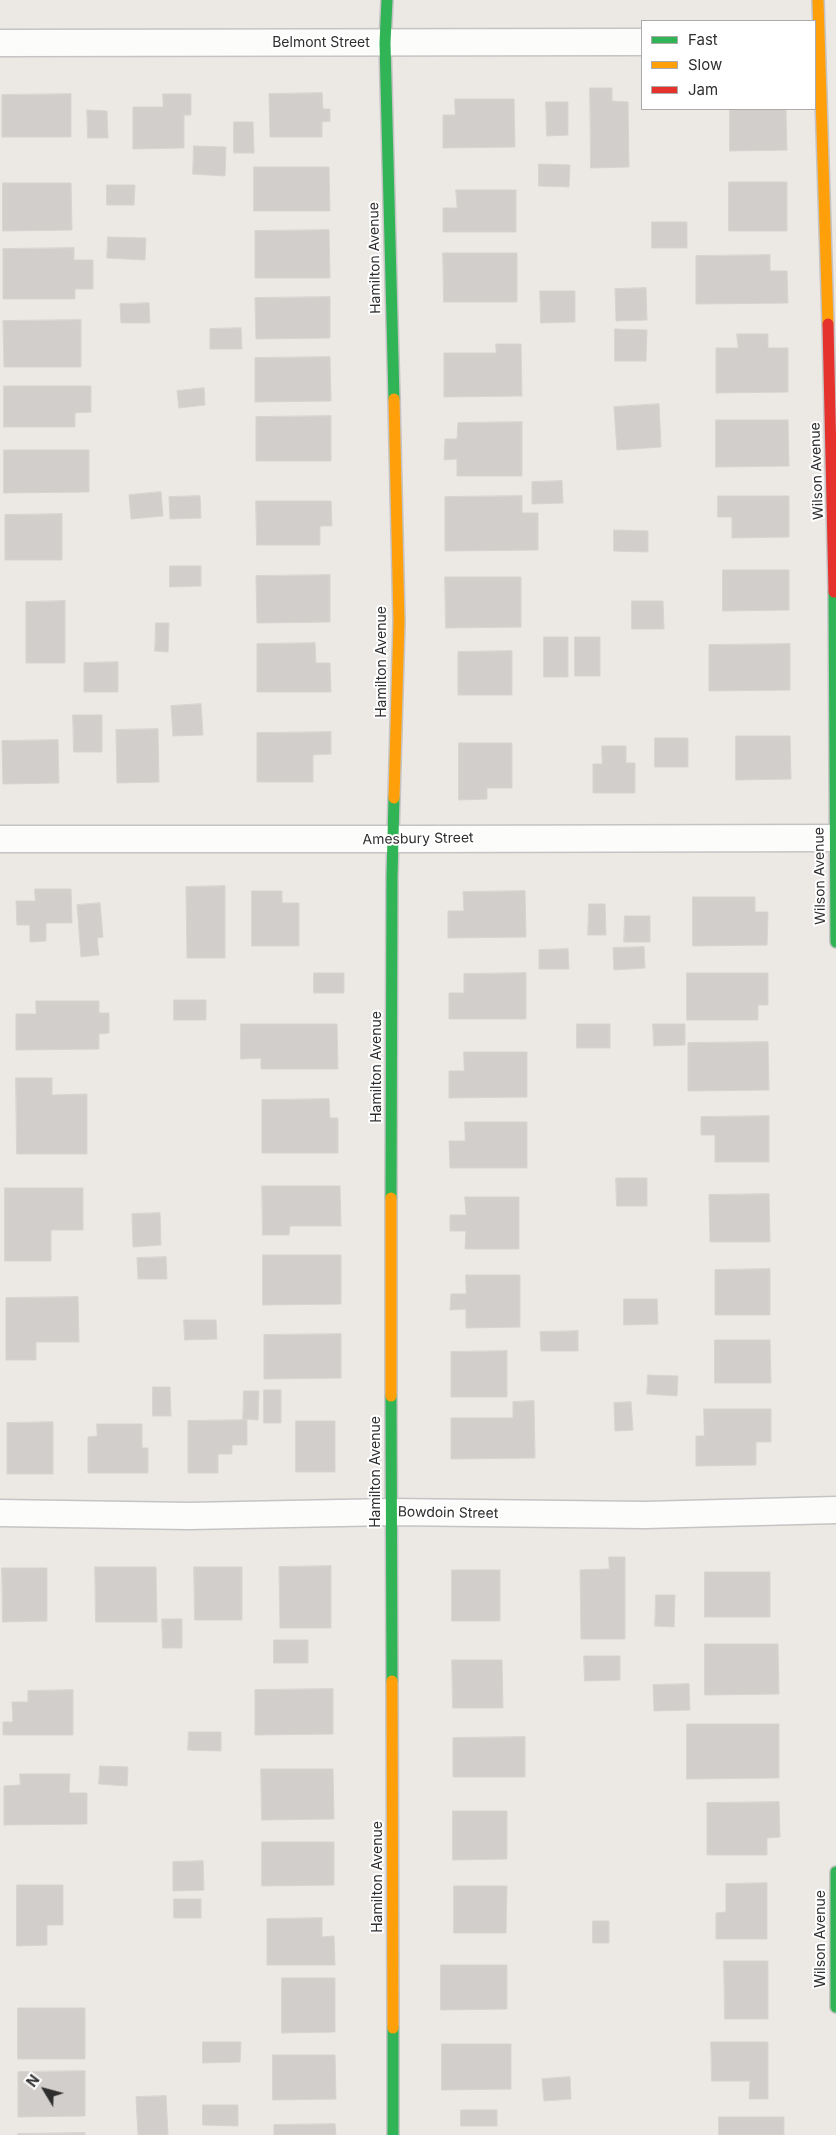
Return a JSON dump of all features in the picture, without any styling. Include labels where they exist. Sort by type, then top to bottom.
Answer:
[{"type":"street","name":"Hamilton Avenue","points":[[386,0],[385,43],[398,622],[392,839],[391,1512],[393,2135]]},
{"type":"street","name":"Wilson Avenue","points":[[818,0],[817,41],[828,95],[834,467],[836,942]]},
{"type":"street","name":"Belmont Street","points":[[0,43],[641,42]]},
{"type":"street","name":"Amesbury Street","points":[[0,839],[835,838]]},
{"type":"street","name":"Bowdoin Street","points":[[0,1513],[189,1516],[391,1512],[646,1515],[836,1510]]},
{"type":"street","name":"Wilson Avenue","points":[[836,1872],[836,2007]]},
{"type":"building","points":[[590,88],[612,88],[612,101],[628,102],[629,167],[591,168]]},
{"type":"building","points":[[322,93],[323,109],[330,109],[330,121],[322,122],[322,137],[270,137],[269,94]]},
{"type":"building","points":[[71,94],[71,137],[2,137],[2,95]]},
{"type":"building","points":[[163,94],[191,94],[191,115],[184,115],[184,148],[133,149],[133,107],[163,107]]},
{"type":"building","points":[[455,99],[514,99],[515,147],[443,148],[443,115],[455,115]]},
{"type":"building","points":[[546,102],[568,102],[568,135],[547,136]]},
{"type":"building","points":[[87,110],[107,111],[108,138],[88,138]]},
{"type":"building","points":[[730,110],[786,110],[787,150],[730,151]]},
{"type":"building","points":[[234,122],[253,122],[254,153],[234,153]]},
{"type":"building","points":[[194,146],[226,147],[225,176],[193,174]]},
{"type":"building","points":[[539,164],[570,165],[569,187],[539,186]]},
{"type":"building","points":[[254,167],[329,167],[330,211],[254,211]]},
{"type":"building","points":[[729,182],[787,182],[787,231],[729,231]]},
{"type":"building","points":[[3,183],[71,183],[72,230],[3,231]]},
{"type":"building","points":[[107,185],[135,185],[134,205],[107,205]]},
{"type":"building","points":[[456,190],[516,190],[516,232],[443,232],[443,208],[457,208]]},
{"type":"building","points":[[652,222],[687,222],[687,248],[652,248]]},
{"type":"building","points":[[329,230],[330,278],[255,278],[255,231]]},
{"type":"building","points":[[108,237],[146,238],[145,260],[107,258]]},
{"type":"building","points":[[74,248],[74,260],[93,260],[93,289],[75,289],[75,299],[3,299],[3,249]]},
{"type":"building","points":[[443,253],[517,253],[517,302],[444,302]]},
{"type":"building","points":[[770,255],[770,271],[787,271],[788,303],[696,304],[696,256]]},
{"type":"building","points":[[646,288],[647,320],[616,321],[615,289]]},
{"type":"building","points":[[540,291],[575,291],[575,322],[541,323]]},
{"type":"building","points":[[330,297],[330,338],[256,339],[255,298]]},
{"type":"building","points":[[149,303],[150,323],[121,323],[120,304]]},
{"type":"building","points":[[81,320],[81,367],[4,367],[3,321]]},
{"type":"building","points":[[241,328],[242,349],[210,349],[210,329]]},
{"type":"building","points":[[615,329],[647,330],[646,361],[615,361]]},
{"type":"building","points":[[737,334],[768,334],[768,348],[788,348],[788,392],[716,393],[716,348],[738,348]]},
{"type":"building","points":[[496,344],[521,344],[522,396],[444,397],[444,353],[496,353]]},
{"type":"building","points":[[330,357],[331,401],[255,402],[255,358]]},
{"type":"building","points":[[4,386],[91,386],[91,412],[75,413],[75,427],[4,427]]},
{"type":"building","points":[[204,388],[205,405],[179,408],[177,391]]},
{"type":"building","points":[[659,404],[661,447],[617,450],[614,407]]},
{"type":"building","points":[[331,416],[331,461],[256,461],[256,417]]},
{"type":"building","points":[[716,420],[788,420],[789,466],[716,467]]},
{"type":"building","points":[[522,422],[522,476],[457,476],[457,459],[444,460],[445,439],[457,439],[458,423]]},
{"type":"building","points":[[4,450],[89,450],[89,492],[4,493]]},
{"type":"building","points":[[562,481],[563,503],[532,504],[532,482]]},
{"type":"building","points":[[161,492],[163,516],[131,519],[129,495]]},
{"type":"building","points":[[200,496],[201,518],[170,519],[169,497]]},
{"type":"building","points":[[522,496],[522,513],[538,513],[538,550],[445,551],[445,497]]},
{"type":"building","points":[[718,496],[789,496],[789,537],[732,538],[732,517],[718,517]]},
{"type":"building","points":[[256,501],[331,501],[332,526],[320,526],[320,545],[257,545]]},
{"type":"building","points":[[62,514],[62,560],[5,560],[5,515]]},
{"type":"building","points":[[614,530],[648,531],[648,552],[614,551]]},
{"type":"building","points":[[170,566],[201,566],[201,586],[170,587]]},
{"type":"building","points":[[723,570],[789,570],[789,610],[723,611]]},
{"type":"building","points":[[330,575],[330,622],[257,623],[256,576]]},
{"type":"building","points":[[445,577],[521,577],[521,627],[446,628]]},
{"type":"building","points":[[65,601],[65,663],[26,663],[26,602]]},
{"type":"building","points":[[632,601],[663,601],[664,629],[632,629]]},
{"type":"building","points":[[156,623],[169,623],[168,652],[155,651]]},
{"type":"building","points":[[544,637],[568,637],[568,677],[544,677]]},
{"type":"building","points":[[575,637],[600,637],[600,676],[575,676]]},
{"type":"building","points":[[315,643],[316,663],[330,663],[331,692],[257,692],[257,644]]},
{"type":"building","points":[[790,644],[790,690],[709,691],[709,645]]},
{"type":"building","points":[[512,651],[512,695],[458,695],[458,652]]},
{"type":"building","points":[[118,662],[118,692],[84,692],[84,663]]},
{"type":"building","points":[[201,704],[203,735],[173,736],[171,706]]},
{"type":"building","points":[[73,715],[102,715],[102,752],[74,752]]},
{"type":"building","points":[[158,729],[159,782],[117,783],[116,730]]},
{"type":"building","points":[[331,732],[331,754],[313,755],[313,782],[257,782],[257,733]]},
{"type":"building","points":[[736,736],[790,736],[791,779],[736,780]]},
{"type":"building","points":[[655,738],[688,738],[688,767],[655,767]]},
{"type":"building","points":[[58,740],[59,783],[3,784],[2,741]]},
{"type":"building","points":[[459,743],[512,743],[512,788],[487,788],[487,799],[459,800]]},
{"type":"building","points":[[602,746],[626,746],[626,763],[635,763],[635,793],[593,793],[593,764],[602,764]]},
{"type":"building","points":[[225,886],[225,958],[187,958],[186,887]]},
{"type":"building","points":[[35,889],[71,889],[72,923],[46,923],[46,941],[30,942],[30,925],[17,925],[16,901],[35,901]]},
{"type":"building","points":[[252,891],[282,891],[282,903],[299,903],[299,946],[252,946]]},
{"type":"building","points":[[525,891],[526,937],[448,938],[448,911],[464,911],[463,892]]},
{"type":"building","points":[[693,897],[755,897],[755,912],[768,912],[767,945],[693,946]]},
{"type":"building","points":[[100,903],[103,937],[97,938],[99,955],[81,957],[77,905]]},
{"type":"building","points":[[589,904],[605,904],[606,935],[588,935]]},
{"type":"building","points":[[625,916],[650,916],[650,942],[624,942]]},
{"type":"building","points":[[644,947],[645,968],[614,970],[613,948]]},
{"type":"building","points":[[568,949],[569,969],[539,969],[539,950]]},
{"type":"building","points":[[314,973],[344,973],[344,993],[314,993]]},
{"type":"building","points":[[526,973],[526,1019],[449,1019],[449,993],[464,993],[464,974]]},
{"type":"building","points":[[687,973],[768,973],[768,1005],[758,1005],[758,1020],[687,1020]]},
{"type":"building","points":[[174,1000],[206,1000],[206,1020],[174,1020]]},
{"type":"building","points":[[36,1001],[99,1001],[99,1013],[109,1013],[109,1033],[99,1034],[99,1049],[16,1050],[16,1014],[36,1014]]},
{"type":"building","points":[[241,1024],[337,1024],[338,1069],[261,1069],[261,1058],[241,1059]]},
{"type":"building","points":[[577,1024],[610,1024],[610,1048],[577,1048]]},
{"type":"building","points":[[653,1024],[685,1024],[685,1045],[654,1046]]},
{"type":"building","points":[[768,1042],[769,1090],[688,1091],[688,1043]]},
{"type":"building","points":[[464,1052],[527,1052],[527,1097],[449,1098],[449,1071],[464,1071]]},
{"type":"building","points":[[16,1078],[52,1078],[52,1095],[87,1094],[87,1154],[17,1154]]},
{"type":"building","points":[[329,1099],[330,1118],[338,1118],[338,1153],[262,1153],[262,1100]]},
{"type":"building","points":[[769,1116],[769,1162],[715,1162],[715,1135],[701,1135],[701,1117]]},
{"type":"building","points":[[465,1122],[527,1122],[527,1168],[450,1168],[449,1141],[465,1141]]},
{"type":"building","points":[[616,1178],[647,1178],[647,1206],[617,1206]]},
{"type":"building","points":[[262,1186],[340,1186],[341,1226],[290,1226],[289,1235],[263,1235]]},
{"type":"building","points":[[5,1188],[83,1188],[83,1230],[51,1230],[51,1261],[5,1261]]},
{"type":"building","points":[[769,1194],[770,1242],[710,1242],[709,1195]]},
{"type":"building","points":[[465,1197],[519,1197],[519,1249],[465,1249],[466,1231],[450,1231],[450,1215],[466,1215]]},
{"type":"building","points":[[160,1213],[161,1245],[133,1247],[132,1214]]},
{"type":"building","points":[[263,1255],[341,1255],[341,1304],[263,1305]]},
{"type":"building","points":[[166,1257],[167,1279],[138,1279],[137,1258]]},
{"type":"building","points":[[770,1269],[770,1315],[715,1315],[715,1270]]},
{"type":"building","points":[[466,1275],[520,1275],[520,1327],[466,1328],[466,1309],[450,1310],[451,1294],[466,1294]]},
{"type":"building","points":[[78,1297],[79,1342],[36,1342],[36,1360],[6,1360],[6,1298]]},
{"type":"building","points":[[624,1299],[657,1299],[658,1324],[624,1325]]},
{"type":"building","points":[[184,1320],[216,1320],[217,1339],[185,1340]]},
{"type":"building","points":[[578,1331],[578,1351],[541,1351],[540,1332]]},
{"type":"building","points":[[341,1334],[341,1378],[264,1379],[264,1335]]},
{"type":"building","points":[[715,1340],[770,1340],[771,1383],[715,1383]]},
{"type":"building","points":[[507,1351],[507,1397],[451,1397],[451,1352]]},
{"type":"building","points":[[648,1375],[678,1376],[677,1396],[647,1394]]},
{"type":"building","points":[[153,1387],[170,1387],[171,1416],[153,1416]]},
{"type":"building","points":[[264,1390],[281,1390],[281,1423],[264,1423]]},
{"type":"building","points":[[244,1391],[259,1391],[258,1420],[243,1419]]},
{"type":"building","points":[[534,1401],[535,1458],[451,1459],[451,1418],[513,1418],[513,1402]]},
{"type":"building","points":[[631,1402],[633,1430],[615,1431],[614,1403]]},
{"type":"building","points":[[704,1409],[771,1409],[771,1442],[756,1442],[756,1465],[696,1466],[696,1436],[704,1436]]},
{"type":"building","points":[[247,1420],[247,1445],[232,1445],[232,1454],[218,1454],[218,1473],[188,1473],[188,1421]]},
{"type":"building","points":[[296,1421],[335,1421],[335,1472],[296,1472]]},
{"type":"building","points":[[53,1422],[53,1474],[7,1474],[7,1423]]},
{"type":"building","points":[[97,1424],[142,1424],[142,1448],[148,1448],[148,1473],[88,1473],[88,1437],[97,1436]]},
{"type":"building","points":[[609,1557],[625,1557],[625,1639],[581,1639],[580,1570],[609,1569]]},
{"type":"building","points":[[331,1566],[331,1628],[280,1628],[279,1567]]},
{"type":"building","points":[[95,1567],[156,1567],[157,1622],[96,1622]]},
{"type":"building","points":[[194,1567],[242,1567],[242,1620],[195,1620]]},
{"type":"building","points":[[2,1568],[47,1568],[47,1621],[3,1622]]},
{"type":"building","points":[[452,1570],[500,1570],[500,1621],[452,1621]]},
{"type":"building","points":[[705,1572],[770,1572],[770,1617],[705,1617]]},
{"type":"building","points":[[656,1595],[675,1595],[674,1627],[655,1626]]},
{"type":"building","points":[[162,1619],[182,1619],[182,1648],[163,1648]]},
{"type":"building","points":[[274,1640],[308,1640],[308,1663],[274,1663]]},
{"type":"building","points":[[705,1644],[778,1644],[779,1694],[705,1695]]},
{"type":"building","points":[[584,1656],[620,1656],[620,1680],[585,1681]]},
{"type":"building","points":[[452,1660],[502,1660],[503,1708],[453,1708]]},
{"type":"building","points":[[689,1684],[690,1710],[654,1711],[653,1685]]},
{"type":"building","points":[[333,1689],[333,1734],[255,1735],[255,1690]]},
{"type":"building","points":[[73,1690],[73,1735],[3,1735],[3,1722],[13,1722],[12,1702],[28,1702],[28,1691]]},
{"type":"building","points":[[687,1724],[779,1724],[779,1778],[687,1779]]},
{"type":"building","points":[[189,1732],[221,1732],[221,1751],[188,1750]]},
{"type":"building","points":[[525,1737],[525,1777],[453,1777],[453,1738]]},
{"type":"building","points":[[100,1766],[128,1767],[127,1786],[99,1784]]},
{"type":"building","points":[[261,1769],[333,1769],[334,1819],[262,1820]]},
{"type":"building","points":[[20,1774],[70,1774],[69,1793],[87,1793],[87,1824],[4,1825],[4,1786],[20,1785]]},
{"type":"building","points":[[779,1802],[780,1837],[767,1838],[767,1855],[707,1855],[707,1803]]},
{"type":"building","points":[[453,1811],[507,1811],[507,1859],[453,1860]]},
{"type":"building","points":[[262,1842],[334,1842],[334,1885],[262,1886]]},
{"type":"building","points":[[203,1861],[204,1890],[173,1891],[173,1862]]},
{"type":"building","points":[[767,1883],[767,1939],[716,1939],[716,1913],[726,1912],[726,1884]]},
{"type":"building","points":[[17,1885],[63,1885],[63,1925],[47,1925],[47,1945],[17,1946]]},
{"type":"building","points":[[454,1886],[507,1886],[506,1933],[454,1933]]},
{"type":"building","points":[[174,1899],[201,1899],[201,1918],[174,1918]]},
{"type":"building","points":[[322,1918],[322,1937],[334,1936],[335,1965],[267,1965],[267,1919]]},
{"type":"building","points":[[593,1921],[609,1921],[609,1943],[593,1943]]},
{"type":"building","points":[[724,1961],[768,1961],[768,2019],[725,2019]]},
{"type":"building","points":[[441,1965],[507,1965],[507,2009],[441,2010]]},
{"type":"building","points":[[282,1978],[335,1978],[335,2032],[282,2033]]},
{"type":"building","points":[[18,2008],[85,2008],[85,2059],[18,2059]]},
{"type":"building","points":[[203,2042],[241,2042],[240,2062],[203,2063]]},
{"type":"building","points":[[711,2042],[768,2042],[768,2099],[749,2099],[750,2081],[712,2081]]},
{"type":"building","points":[[442,2044],[511,2044],[511,2089],[442,2090]]},
{"type":"building","points":[[273,2055],[335,2055],[336,2099],[273,2100]]},
{"type":"building","points":[[85,2071],[85,2116],[18,2117],[18,2072]]},
{"type":"building","points":[[570,2077],[571,2099],[544,2101],[542,2079]]},
{"type":"building","points":[[166,2096],[168,2135],[138,2135],[136,2097]]},
{"type":"building","points":[[203,2105],[238,2105],[238,2126],[203,2125]]},
{"type":"building","points":[[461,2110],[497,2110],[497,2126],[461,2126]]},
{"type":"building","points":[[719,2117],[784,2117],[784,2135],[719,2135]]},
{"type":"building","points":[[335,2124],[336,2135],[274,2135],[274,2125]]},
{"type":"building","points":[[85,2133],[85,2135],[18,2135],[18,2134]]},
{"type":"traffic: fast","points":[[387,0],[385,43],[394,399]]},
{"type":"traffic: fast","points":[[834,592],[836,942]]},
{"type":"traffic: fast","points":[[391,1198],[394,798]]},
{"type":"traffic: fast","points":[[391,1396],[392,1681]]},
{"type":"traffic: fast","points":[[836,1872],[836,2007]]},
{"type":"traffic: fast","points":[[393,2028],[393,2135]]},
{"type":"traffic: slow","points":[[818,0],[828,324]]},
{"type":"traffic: slow","points":[[394,399],[399,622],[394,798]]},
{"type":"traffic: slow","points":[[391,1198],[391,1396]]},
{"type":"traffic: slow","points":[[392,1681],[393,2028]]},
{"type":"traffic: jam","points":[[828,324],[834,592]]}]
